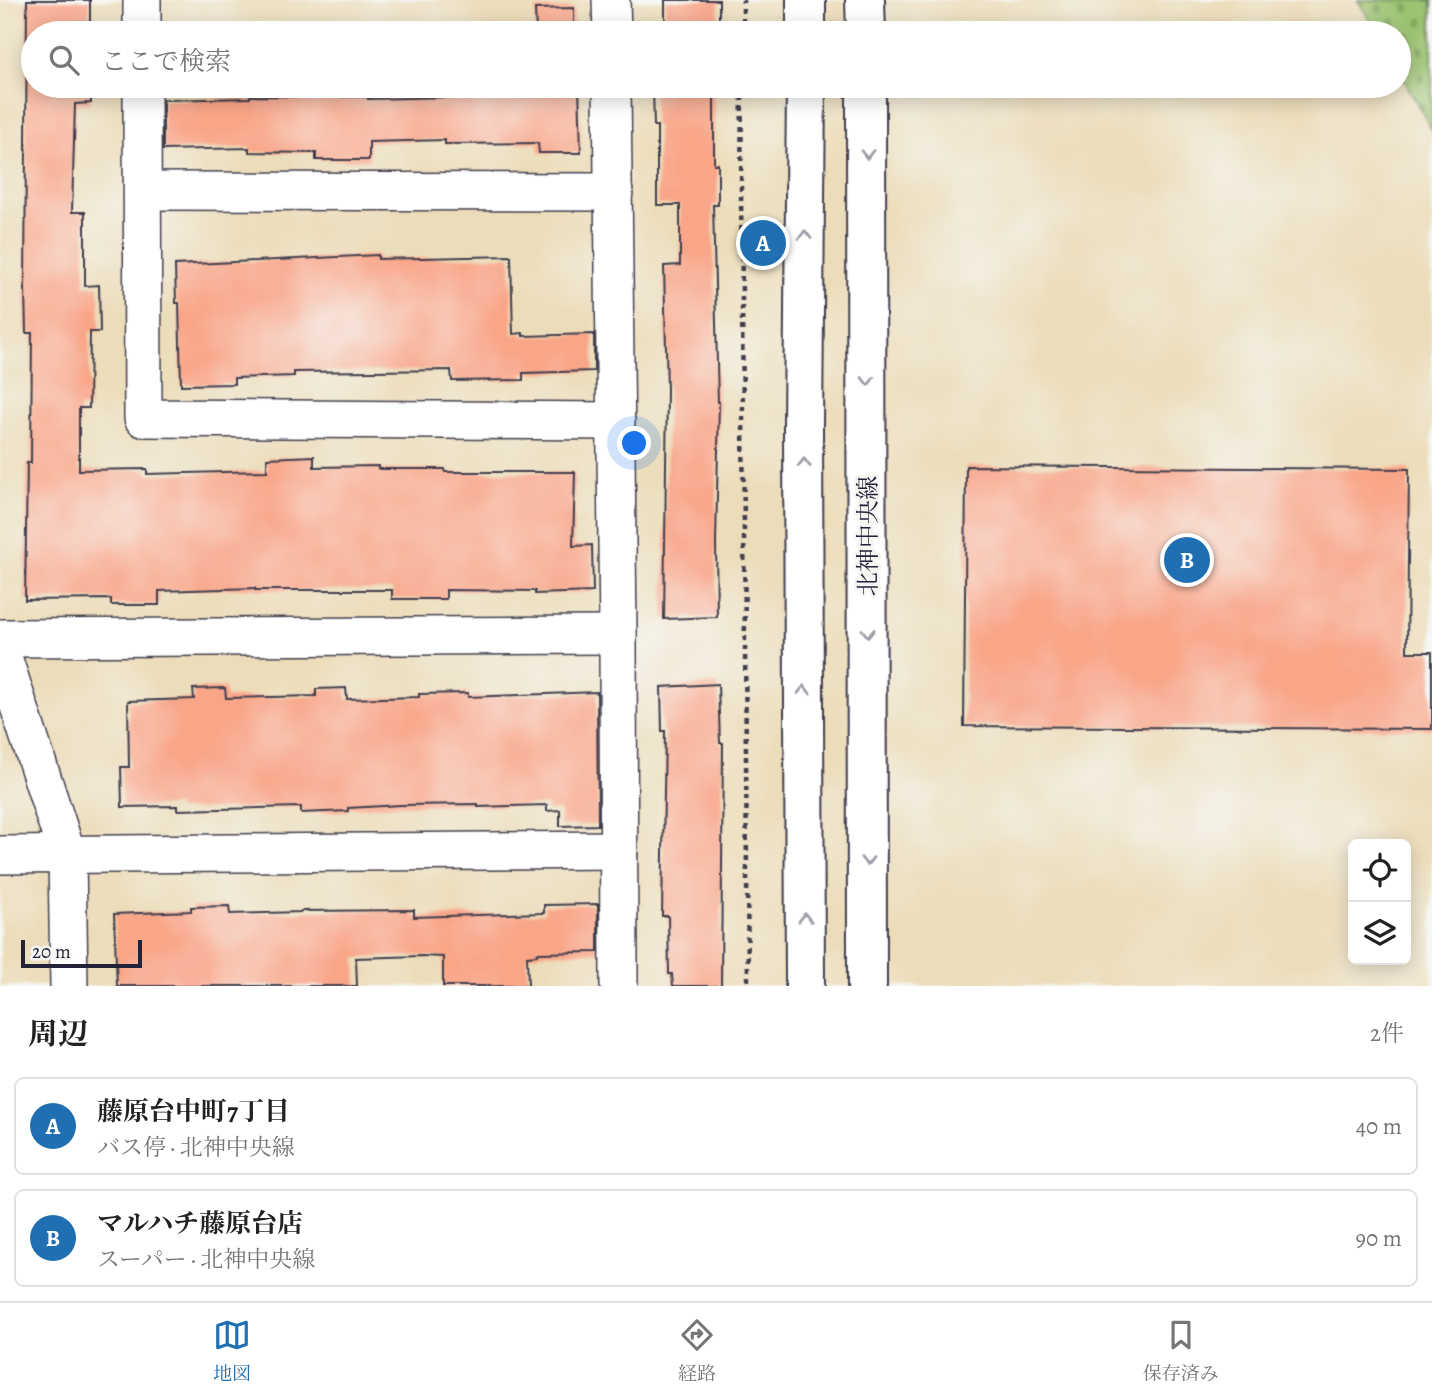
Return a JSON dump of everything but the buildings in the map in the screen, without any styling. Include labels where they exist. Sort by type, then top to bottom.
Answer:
[{"type":"street","points":[[142,0],[142,21]]},
{"type":"street","points":[[611,0],[612,21]]},
{"type":"street","points":[[806,0],[806,21]]},
{"type":"street","points":[[865,0],[866,21]]},
{"type":"street","points":[[142,98],[143,418],[616,421]]},
{"type":"street","points":[[612,98],[619,986]]},
{"type":"street","points":[[805,986],[803,412],[806,98]]},
{"type":"street","name":"北神中央線","points":[[866,98],[867,986]]},
{"type":"street","points":[[143,191],[614,192]]},
{"type":"street","points":[[0,638],[618,635]]},
{"type":"street","points":[[0,648],[67,854],[69,986]]},
{"type":"street","points":[[0,855],[619,850]]},
{"type":"path","points":[[743,0],[743,21]]},
{"type":"path","points":[[742,98],[748,986]]},
{"type":"green space","points":[[1358,0],[1432,0],[1432,130],[1411,92],[1411,21],[1370,21]]},
{"type":"place","name":"藤原台中町7丁目","points":[[763,243]]},
{"type":"place","name":"マルハチ藤原台店","points":[[1187,560]]}]
